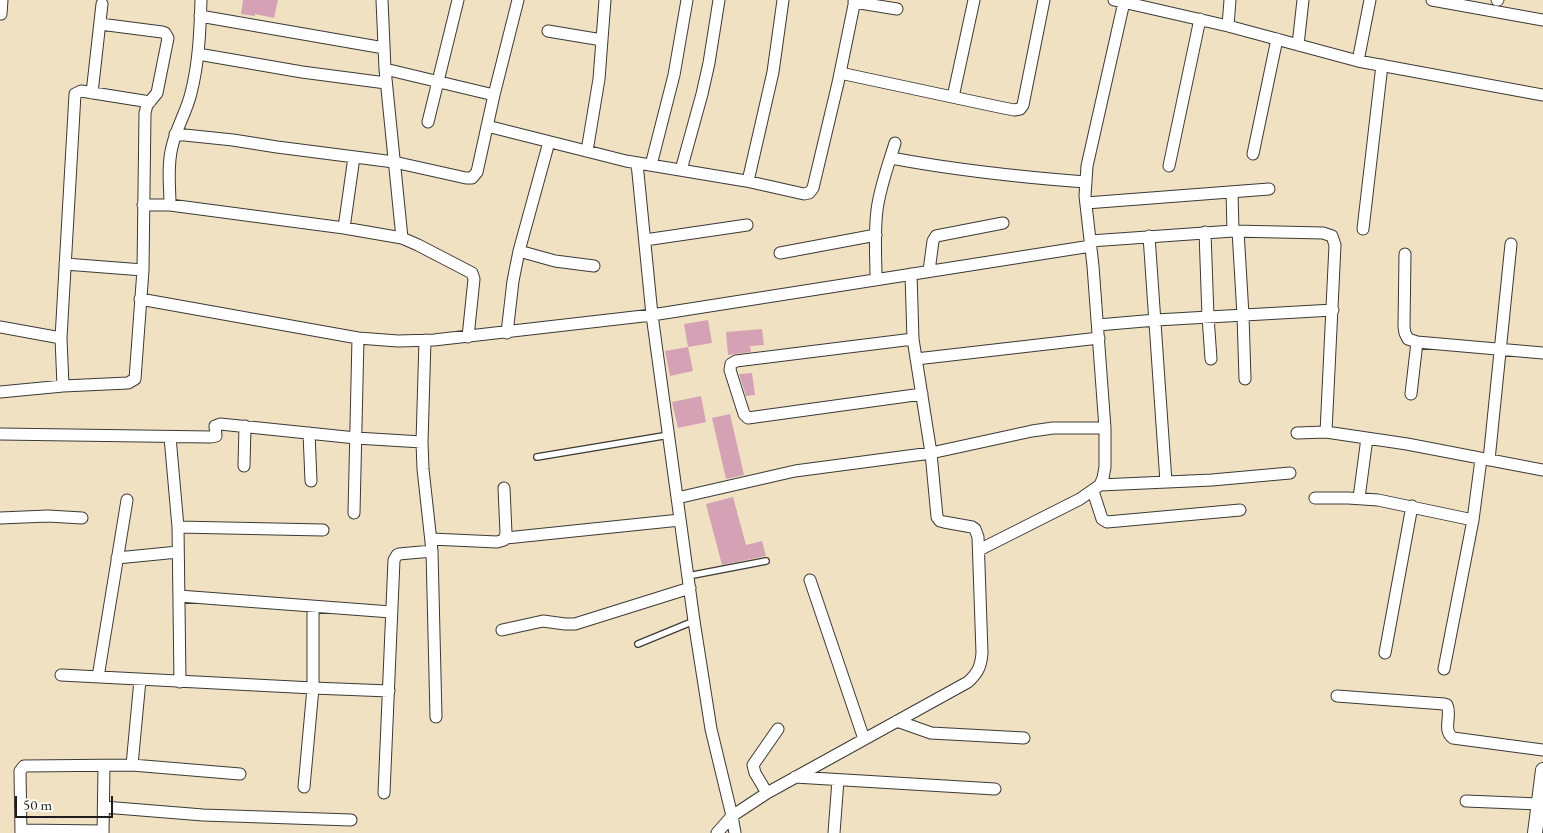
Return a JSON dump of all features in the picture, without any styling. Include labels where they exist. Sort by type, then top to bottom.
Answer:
[{"type":"street","points":[[1,14],[2,0]]},
{"type":"street","points":[[170,205],[170,160],[175,134],[191,95],[198,54],[201,0]]},
{"type":"street","points":[[382,0],[386,83],[402,238]]},
{"type":"street","points":[[428,122],[458,0]]},
{"type":"street","points":[[175,134],[394,162],[472,178],[477,172],[518,0]]},
{"type":"street","points":[[587,151],[599,79],[605,0]]},
{"type":"street","points":[[651,165],[674,75],[687,0]]},
{"type":"street","points":[[681,170],[709,63],[719,0]]},
{"type":"street","points":[[748,181],[773,72],[783,0]]},
{"type":"street","points":[[953,97],[974,0]]},
{"type":"street","points":[[840,73],[1014,110],[1022,108],[1044,0]]},
{"type":"street","points":[[1228,26],[1230,0]]},
{"type":"street","points":[[1298,45],[1303,0]]},
{"type":"street","points":[[1358,61],[1370,0]]},
{"type":"street","points":[[1432,0],[1497,3],[1543,20]]},
{"type":"street","points":[[487,126],[637,162],[748,181],[804,194],[810,192],[813,188],[840,73],[854,1],[897,9]]},
{"type":"street","points":[[979,550],[1080,499],[1096,488],[1104,478],[1105,428],[1085,182],[1124,1],[1228,26],[1358,61],[1543,95]]},
{"type":"street","points":[[92,93],[102,4]]},
{"type":"street","points":[[200,16],[384,48]]},
{"type":"street","points":[[1169,166],[1200,19]]},
{"type":"street","points":[[0,392],[63,386],[128,383],[134,381],[136,375],[143,270],[145,113],[147,105],[157,93],[168,44],[167,36],[162,32],[100,24]]},
{"type":"street","points":[[548,31],[602,40]]},
{"type":"street","points":[[1253,154],[1278,39]]},
{"type":"street","points":[[198,54],[302,72],[386,83]]},
{"type":"street","points":[[1363,229],[1382,65]]},
{"type":"street","points":[[385,69],[494,95]]},
{"type":"street","points":[[63,386],[61,338],[75,94],[79,91],[150,102]]},
{"type":"street","points":[[507,332],[513,281],[519,251],[549,142]]},
{"type":"street","points":[[876,280],[877,212],[881,190],[895,144]]},
{"type":"street","points":[[344,228],[354,157]]},
{"type":"street","points":[[891,158],[1001,175],[1085,182]]},
{"type":"street","points":[[637,162],[652,315],[694,621],[711,729],[732,816],[734,833]]},
{"type":"street","points":[[1086,203],[1269,189]]},
{"type":"street","points":[[1232,192],[1243,315],[1245,379]]},
{"type":"street","points":[[143,204],[170,205],[344,228],[402,238],[472,273],[474,279],[468,337]]},
{"type":"street","points":[[929,271],[932,245],[936,236],[1003,223]]},
{"type":"street","points":[[645,240],[747,224]]},
{"type":"street","points":[[1205,232],[1211,359]]},
{"type":"street","points":[[140,299],[358,338],[398,341],[425,340],[468,337],[652,315],[876,280],[1090,243],[1205,232],[1322,233],[1332,236],[1335,245],[1326,432]]},
{"type":"street","points":[[780,253],[876,235]]},
{"type":"street","points":[[1149,236],[1166,482]]},
{"type":"street","points":[[1444,669],[1485,460],[1500,349],[1511,244]]},
{"type":"street","points":[[519,251],[554,261],[594,266]]},
{"type":"street","points":[[1405,254],[1404,327],[1406,337],[1418,342],[1543,353]]},
{"type":"street","points":[[66,264],[143,270]]},
{"type":"street","points":[[717,833],[732,816],[767,793],[968,682],[976,675],[980,668],[982,653],[978,537],[975,529],[972,527],[944,522],[938,519],[936,513],[931,453],[913,339],[912,274]]},
{"type":"street","points":[[1098,325],[1332,310]]},
{"type":"street","points":[[0,327],[61,338]]},
{"type":"street","points":[[354,514],[358,338]]},
{"type":"street","points":[[916,359],[1098,338]]},
{"type":"street","points":[[913,339],[736,361],[731,364],[730,370],[744,414],[748,418],[922,394]]},
{"type":"street","points":[[425,340],[422,442],[423,469],[432,545],[436,716]]},
{"type":"street","points":[[1411,394],[1418,342]]},
{"type":"street","points":[[0,434],[214,436],[216,434],[215,426],[218,424],[356,438],[422,442]]},
{"type":"street","points":[[244,466],[245,426]]},
{"type":"street","points":[[677,498],[795,471],[931,453],[1044,429],[1105,428]]},
{"type":"street","points":[[1297,433],[1326,432],[1368,438],[1543,470]]},
{"type":"street","points":[[310,433],[311,481]]},
{"type":"street","points":[[170,437],[178,527],[180,682]]},
{"type":"street","points":[[1359,498],[1368,438]]},
{"type":"street","points":[[1096,488],[1290,473]]},
{"type":"street","points":[[504,488],[506,538]]},
{"type":"street","points":[[1096,488],[1102,519],[1107,522],[1240,510]]},
{"type":"street","points":[[1315,498],[1378,500],[1473,520]]},
{"type":"street","points":[[98,677],[126,500]]},
{"type":"street","points":[[1385,653],[1412,506]]},
{"type":"street","points":[[0,518],[48,516],[82,518]]},
{"type":"street","points":[[384,793],[394,560],[399,554],[432,545],[502,542],[506,538],[680,520]]},
{"type":"street","points":[[178,527],[323,530]]},
{"type":"street","points":[[117,558],[178,552]]},
{"type":"street","points":[[810,580],[864,739]]},
{"type":"street","points":[[502,630],[543,621],[576,624],[690,588]]},
{"type":"street","points":[[179,596],[391,612]]},
{"type":"street","points":[[304,787],[313,688],[313,607]]},
{"type":"street","points":[[61,675],[389,691]]},
{"type":"street","points":[[132,765],[140,680]]},
{"type":"street","points":[[1338,696],[1444,704],[1448,709],[1448,731],[1453,738],[1543,750]]},
{"type":"street","points":[[896,721],[931,733],[1024,738]]},
{"type":"street","points":[[767,793],[755,773],[753,765],[778,729]]},
{"type":"street","points":[[104,766],[103,832],[21,832],[20,771],[22,767],[27,765],[132,765],[240,774]]},
{"type":"street","points":[[1536,833],[1543,770]]},
{"type":"street","points":[[795,778],[995,789]]},
{"type":"street","points":[[834,833],[838,780]]},
{"type":"street","points":[[1466,800],[1539,804]]},
{"type":"street","points":[[104,807],[203,814],[351,820]]},
{"type":"lane","points":[[537,457],[669,435]]},
{"type":"lane","points":[[688,576],[766,561]]},
{"type":"lane","points":[[638,644],[694,621]]},
{"type":"building","points":[[243,0],[278,0],[274,18],[255,14],[255,16],[241,14]]},
{"type":"building","points":[[708,320],[712,343],[688,347],[684,324]]},
{"type":"building","points":[[762,329],[764,345],[750,346],[751,352],[728,355],[726,332]]},
{"type":"building","points":[[688,347],[693,371],[670,376],[665,351]]},
{"type":"building","points":[[752,373],[755,395],[746,396],[739,374]]},
{"type":"building","points":[[701,396],[706,422],[678,428],[672,402]]},
{"type":"building","points":[[730,414],[744,475],[726,479],[712,418]]},
{"type":"building","points":[[733,497],[746,545],[762,541],[766,556],[722,565],[706,504]]}]
